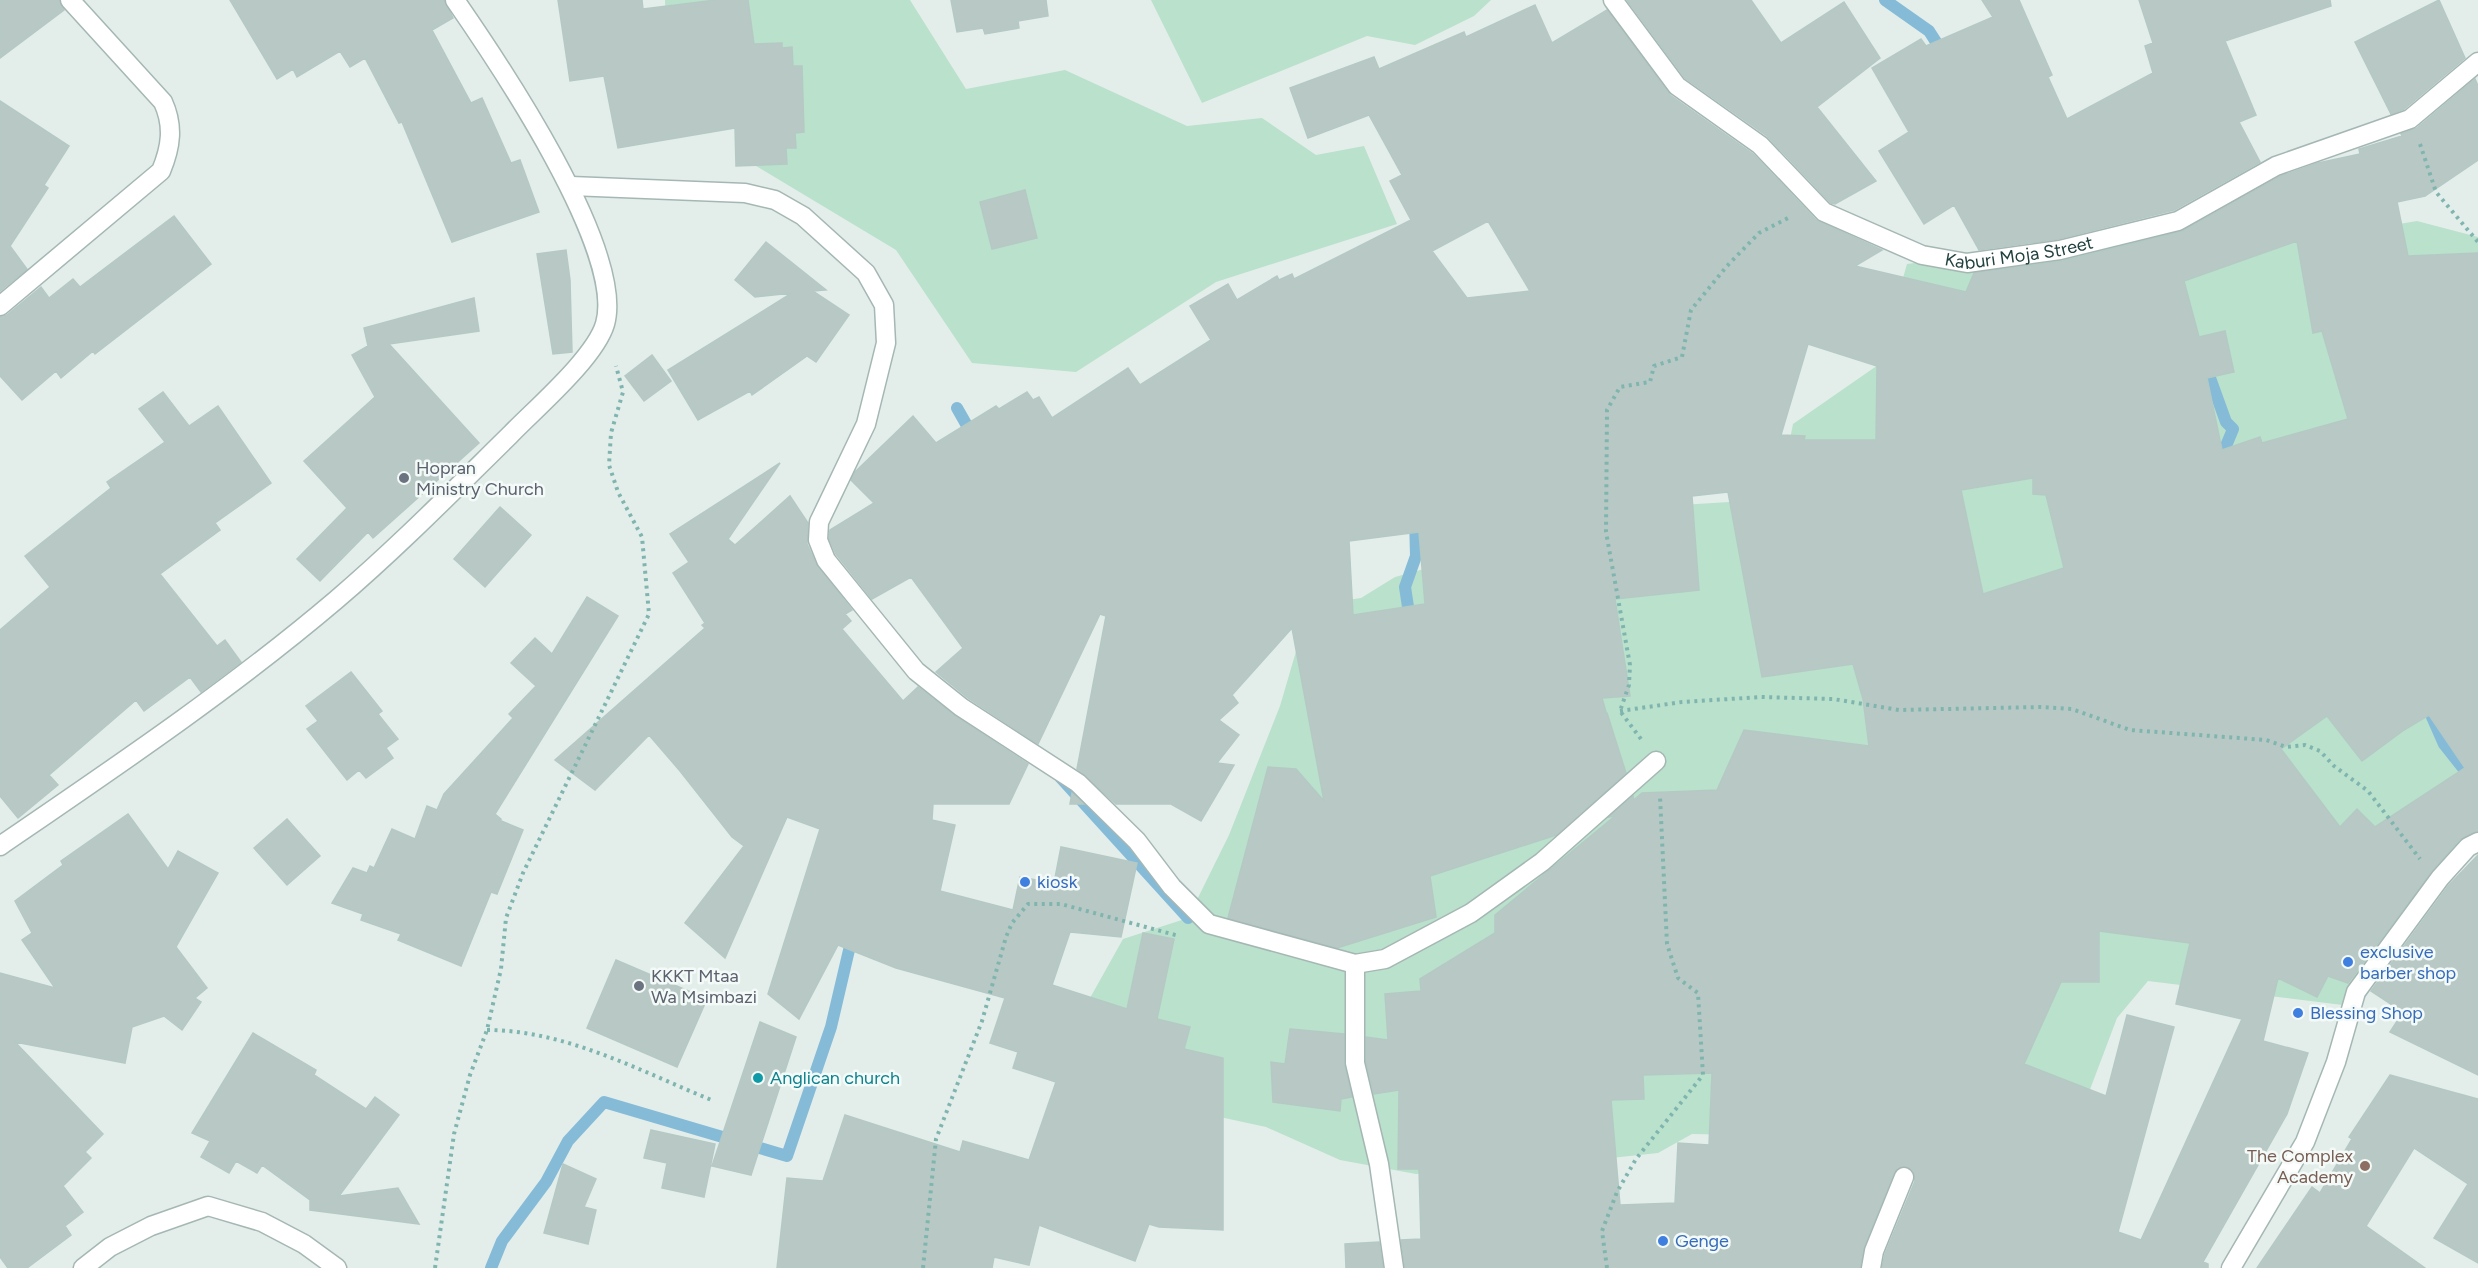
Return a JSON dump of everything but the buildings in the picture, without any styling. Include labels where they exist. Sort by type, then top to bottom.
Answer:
[{"type":"street","points":[[0,306],[161,171],[168,153],[171,132],[163,102],[70,0]]},
{"type":"street","points":[[0,846],[191,714],[335,601],[410,533],[552,393],[590,352],[605,324],[606,300],[599,261],[571,186],[455,0]]},
{"type":"street","name":"Kaburi Moja Street","points":[[1613,0],[1677,86],[1760,145],[1824,212],[1922,255],[1967,263],[2029,255],[2178,221],[2276,166],[2410,119],[2478,62]]},
{"type":"street","points":[[571,186],[745,193],[775,200],[803,216],[866,273],[884,305],[886,343],[866,424],[819,522],[818,540],[826,560],[916,671],[961,707],[1078,783],[1137,841],[1172,887],[1209,924],[1356,964],[1385,959],[1471,913],[1542,862],[1656,761]]},
{"type":"street","points":[[2231,1268],[2305,1142],[2336,1062],[2356,992],[2440,878],[2468,847],[2478,842]]},
{"type":"street","points":[[1356,964],[1356,1063],[1379,1164],[1394,1268]]},
{"type":"street","points":[[1871,1268],[1874,1251],[1904,1177]]},
{"type":"street","points":[[83,1268],[110,1247],[151,1226],[208,1206],[262,1222],[304,1244],[337,1268]]},
{"type":"path","points":[[2410,119],[2427,160],[2436,192],[2478,242]]},
{"type":"path","points":[[1620,711],[1629,685],[1630,665],[1606,532],[1607,410],[1620,387],[1650,382],[1654,366],[1682,357],[1692,310],[1759,233],[1790,218],[1824,212]]},
{"type":"path","points":[[435,1268],[454,1134],[470,1075],[487,1030],[501,969],[506,918],[523,873],[649,614],[642,537],[618,492],[609,465],[611,433],[623,392],[605,324]]},
{"type":"path","points":[[1620,711],[1682,702],[1761,697],[1833,699],[1899,710],[2040,707],[2072,709],[2130,730],[2266,740],[2286,747],[2305,746],[2320,751],[2334,766],[2368,791],[2412,850],[2440,878]]},
{"type":"path","points":[[1607,1268],[1602,1231],[1617,1192],[1636,1159],[1703,1075],[1698,993],[1678,978],[1667,944],[1662,816],[1656,761],[1620,711]]},
{"type":"path","points":[[923,1268],[936,1139],[982,1021],[1012,923],[1028,904],[1061,904],[1188,938]]},
{"type":"path","points":[[487,1030],[518,1030],[578,1047],[714,1101]]},
{"type":"green space","points":[[665,0],[910,0],[966,89],[1065,70],[1187,126],[1262,118],[1316,155],[1364,146],[1397,224],[1216,282],[1076,372],[972,363],[896,250],[756,166],[752,41],[666,30]]},
{"type":"green space","points":[[1151,0],[1491,0],[1474,16],[1415,45],[1367,36],[1202,103]]},
{"type":"green space","points":[[2228,220],[2274,245],[2417,221],[2478,237],[2478,841],[2458,852],[2359,1007],[2148,981],[2117,1018],[2069,1145],[1934,1188],[1887,1165],[1745,1135],[1692,1134],[1658,1153],[1507,1169],[1416,1174],[1340,1160],[1266,1127],[1160,1104],[1090,998],[1123,939],[1188,918],[1229,835],[1280,706],[1297,648],[1320,604],[1361,598],[1395,577],[1648,507],[1778,499],[1793,424],[1878,365],[1907,264]]},
{"type":"waterway","points":[[1885,0],[1929,31],[1945,56]]},
{"type":"waterway","points":[[2205,364],[2226,422],[2233,429],[2219,463]]},
{"type":"waterway","points":[[957,408],[974,438]]},
{"type":"waterway","points":[[1410,620],[1405,587],[1416,556],[1415,517]]},
{"type":"waterway","points":[[2429,710],[2444,744],[2478,787]]},
{"type":"waterway","points":[[1060,777],[1188,918]]},
{"type":"waterway","points":[[491,1268],[502,1241],[546,1182],[568,1141],[604,1102],[787,1156],[831,1027],[853,933]]},
{"type":"place","name":"Hopran Ministry Church","points":[[404,478]]},
{"type":"place","name":"kiosk","points":[[1025,882]]},
{"type":"place","name":"exclusive barber shop","points":[[2348,962]]},
{"type":"place","name":"KKKT Mtaa Wa Msimbazi","points":[[639,986]]},
{"type":"place","name":"Blessing Shop","points":[[2298,1013]]},
{"type":"place","name":"Anglican church","points":[[758,1078]]},
{"type":"place","name":"The Complex Academy","points":[[2365,1166]]},
{"type":"place","name":"Genge","points":[[1663,1241]]}]
